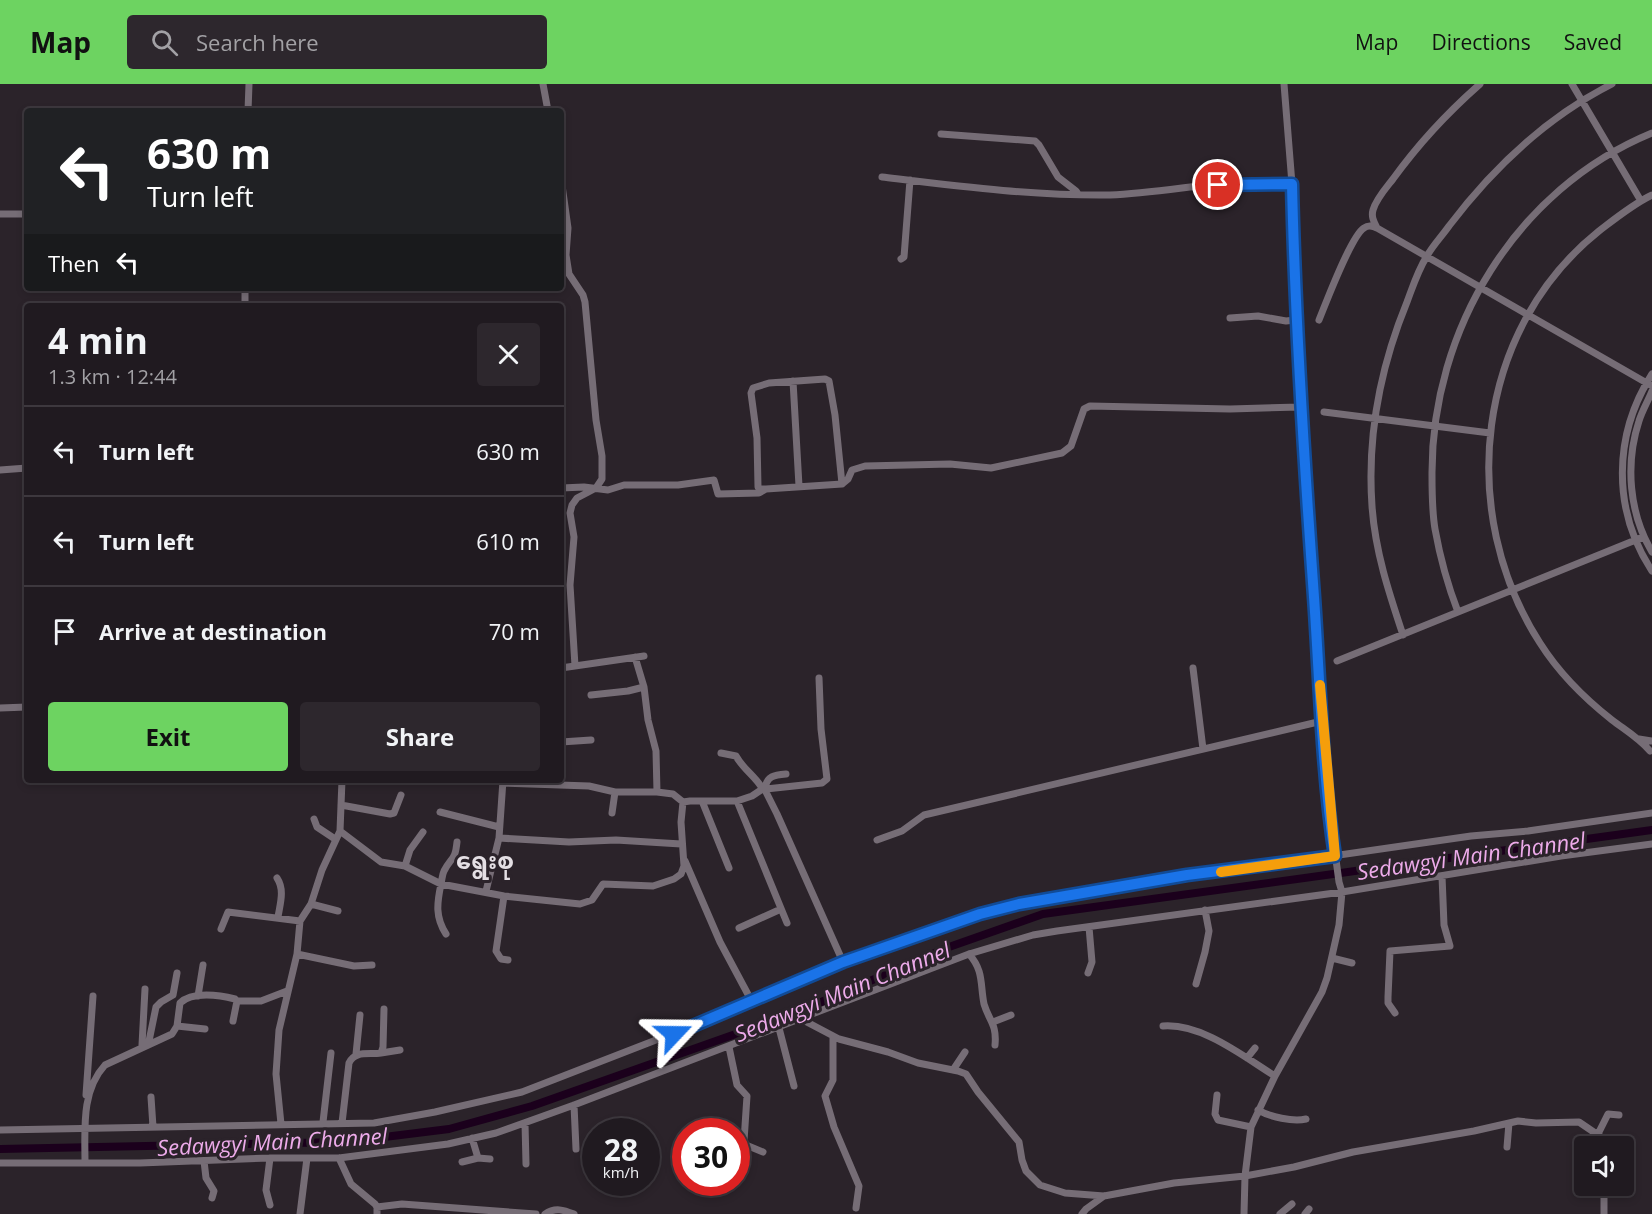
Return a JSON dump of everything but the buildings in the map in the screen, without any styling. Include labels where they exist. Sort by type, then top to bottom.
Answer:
[{"type":"street","points":[[248,108],[249,84]]},
{"type":"street","points":[[543,84],[547,108]]},
{"type":"street","points":[[1244,1214],[1245,1176],[1251,1127],[1275,1076],[1322,992],[1340,925],[1342,892],[1336,859],[1322,721],[1300,407],[1295,320],[1292,184],[1284,84]]},
{"type":"street","points":[[1377,228],[1372,212],[1387,187],[1428,133],[1480,84]]},
{"type":"street","points":[[1572,84],[1641,201]]},
{"type":"street","points":[[1403,634],[1378,551],[1372,508],[1372,431],[1380,381],[1392,341],[1427,256],[1470,198],[1521,146],[1579,104],[1612,84]]},
{"type":"street","points":[[1458,612],[1435,528],[1432,490],[1434,426],[1446,367],[1459,330],[1480,286],[1520,231],[1556,195],[1604,157],[1652,133]]},
{"type":"street","points":[[941,134],[1035,141],[1053,172],[1078,194]]},
{"type":"street","points":[[882,177],[976,188],[1078,194],[1162,192],[1218,185],[1292,184]]},
{"type":"street","points":[[902,259],[910,180]]},
{"type":"street","points":[[1652,195],[1592,238],[1569,259],[1528,314],[1504,369],[1490,433],[1488,473],[1495,538],[1516,601],[1540,644],[1568,680],[1612,720],[1652,749]]},
{"type":"street","points":[[564,199],[568,228],[566,255],[569,274],[583,295],[602,456],[602,479],[596,488],[577,498],[570,513],[574,537],[570,585],[575,666]]},
{"type":"street","points":[[0,214],[24,214]]},
{"type":"street","points":[[1319,321],[1359,232],[1369,226],[1377,228],[1427,256],[1649,384]]},
{"type":"street","points":[[1230,318],[1258,316],[1286,321],[1295,320]]},
{"type":"street","points":[[1652,374],[1649,384],[1638,398],[1623,447],[1622,485],[1634,541],[1652,571]]},
{"type":"street","points":[[842,484],[829,381],[825,379],[769,383],[753,388],[758,438],[758,487],[760,489],[842,484],[855,468],[865,466],[950,464],[992,468],[1062,453],[1071,446],[1084,409],[1090,406],[1230,409],[1300,407]]},
{"type":"street","points":[[793,381],[799,486]]},
{"type":"street","points":[[1652,391],[1639,420],[1631,456],[1631,491],[1643,537],[1652,552]]},
{"type":"street","points":[[1324,412],[1490,433]]},
{"type":"street","points":[[0,470],[24,468]]},
{"type":"street","points":[[564,488],[608,490],[615,486],[678,485],[714,480],[718,494],[759,493],[766,489]]},
{"type":"street","points":[[1336,661],[1643,537]]},
{"type":"street","points":[[564,668],[644,656]]},
{"type":"street","points":[[635,657],[644,687],[648,720],[656,751],[657,792]]},
{"type":"street","points":[[1193,668],[1203,748]]},
{"type":"street","points":[[538,783],[589,786],[615,792],[673,794],[683,802],[737,801],[752,796],[764,788],[822,783],[827,779],[820,729],[819,678]]},
{"type":"street","points":[[591,695],[644,687]]},
{"type":"street","points":[[0,708],[24,707]]},
{"type":"street","points":[[877,840],[902,831],[924,814],[1322,721]]},
{"type":"street","points":[[564,742],[591,740]]},
{"type":"street","points":[[721,753],[736,756],[743,768],[764,788],[843,962]]},
{"type":"street","points":[[764,788],[770,777],[786,774]]},
{"type":"street","points":[[281,1124],[276,1074],[279,1030],[297,954],[300,921],[311,904],[340,831],[342,783]]},
{"type":"street","points":[[486,891],[499,838],[504,783]]},
{"type":"street","points":[[612,813],[615,792]]},
{"type":"street","points":[[341,805],[390,814],[396,810],[401,795]]},
{"type":"street","points":[[702,801],[729,868]]},
{"type":"street","points":[[737,801],[788,922]]},
{"type":"street","points":[[340,831],[381,862],[405,866],[441,884],[504,896],[580,904],[592,900],[603,884],[653,886],[674,879],[684,870],[681,844],[683,802]]},
{"type":"street","points":[[440,812],[499,827]]},
{"type":"street","points":[[0,1130],[85,1132],[153,1127],[323,1122],[374,1123],[392,1120],[522,1092],[674,1034],[843,962],[980,914],[1019,904],[1187,875],[1336,859],[1471,836],[1528,831],[1652,813]]},
{"type":"street","points":[[314,819],[317,827],[335,839]]},
{"type":"street","points":[[405,866],[408,854],[423,832]]},
{"type":"street","points":[[499,838],[569,842],[616,840],[681,844]]},
{"type":"street","points":[[446,934],[440,925],[437,911],[443,872],[455,856],[457,842]]},
{"type":"street","points":[[0,1163],[85,1159],[168,1163],[270,1158],[339,1158],[448,1144],[525,1123],[969,954],[1033,935],[1342,892],[1561,856],[1652,844]]},
{"type":"street","points":[[684,859],[720,942],[751,1000]]},
{"type":"street","points":[[1395,1012],[1388,1003],[1390,951],[1450,946],[1444,925],[1442,876]]},
{"type":"street","points":[[277,878],[282,897],[278,917]]},
{"type":"street","points":[[504,896],[496,951],[501,959],[508,960]]},
{"type":"street","points":[[311,904],[338,910]]},
{"type":"street","points":[[739,928],[781,909]]},
{"type":"street","points":[[1196,984],[1206,952],[1209,931],[1205,910]]},
{"type":"street","points":[[221,929],[228,912],[300,921]]},
{"type":"street","points":[[1088,973],[1092,962],[1089,927]]},
{"type":"street","points":[[297,954],[354,966],[372,966]]},
{"type":"street","points":[[969,954],[975,961],[981,977],[984,1001],[993,1022],[994,1045]]},
{"type":"street","points":[[1332,958],[1352,963]]},
{"type":"street","points":[[198,996],[202,965]]},
{"type":"street","points":[[134,1051],[149,1041],[156,1007],[173,995],[177,973]]},
{"type":"street","points":[[142,1045],[145,989]]},
{"type":"street","points":[[86,1100],[99,1072],[105,1065],[172,1034],[177,1026],[180,1003],[187,999],[198,996],[230,998],[237,1001],[261,1001],[287,991]]},
{"type":"street","points":[[85,1159],[86,1100],[93,996]]},
{"type":"street","points":[[233,1021],[237,1001]]},
{"type":"street","points":[[381,1053],[384,1009]]},
{"type":"street","points":[[342,1123],[349,1063],[356,1054],[360,1015]]},
{"type":"street","points":[[993,1022],[1011,1016]]},
{"type":"street","points":[[801,1019],[833,1036],[918,1063],[966,1074],[1019,1142],[1026,1171],[1040,1185],[1065,1193],[1104,1196],[1174,1183],[1245,1176],[1294,1167],[1353,1152],[1518,1121],[1579,1122],[1598,1134],[1608,1114],[1619,1115]]},
{"type":"street","points":[[1163,1026],[1173,1025],[1204,1035],[1275,1076]]},
{"type":"street","points":[[177,1026],[204,1029]]},
{"type":"street","points":[[779,1028],[794,1086]]},
{"type":"street","points":[[833,1036],[833,1080],[825,1096],[834,1127],[859,1186],[856,1208]]},
{"type":"street","points":[[729,1047],[737,1085],[747,1096],[746,1118]]},
{"type":"street","points":[[1247,1058],[1255,1048]]},
{"type":"street","points":[[356,1054],[400,1050]]},
{"type":"street","points":[[952,1070],[965,1052]]},
{"type":"street","points":[[323,1122],[331,1053]]},
{"type":"street","points":[[1217,1095],[1215,1114],[1218,1120],[1251,1127]]},
{"type":"street","points":[[151,1097],[153,1127]]},
{"type":"street","points":[[574,1105],[576,1149]]},
{"type":"street","points":[[1258,1110],[1264,1114],[1299,1121],[1306,1119]]},
{"type":"street","points":[[525,1123],[526,1164]]},
{"type":"street","points":[[1508,1147],[1509,1123]]},
{"type":"street","points":[[472,1138],[478,1158]]},
{"type":"street","points":[[750,1147],[763,1152]]},
{"type":"street","points":[[270,1158],[266,1190],[270,1205]]},
{"type":"street","points":[[300,1214],[307,1158]]},
{"type":"street","points":[[339,1158],[354,1187],[372,1200],[377,1210],[402,1203],[536,1214]]},
{"type":"street","points":[[462,1162],[478,1158],[490,1160]]},
{"type":"street","points":[[204,1161],[206,1178],[214,1191],[212,1198]]},
{"type":"street","points":[[1082,1214],[1104,1196]]},
{"type":"street","points":[[1604,1196],[1604,1214]]},
{"type":"street","points":[[1280,1214],[1292,1204]]},
{"type":"street","points":[[545,1214],[553,1210],[574,1214]]},
{"type":"waterway","name":"Sedawgyi Main Channel","points":[[0,1149],[344,1142],[449,1129],[532,1106],[798,1012],[949,947],[1043,914],[1652,830]]},
{"type":"slow traffic","points":[[1221,872],[1335,856],[1320,685]]},
{"type":"district","name":"ရွေးစု","points":[[485,859]]},
{"type":"route","points":[[674,1034],[843,962],[980,914],[1019,904],[1125,885],[1335,856],[1323,728],[1300,407],[1295,320],[1292,184],[1218,185]]}]
